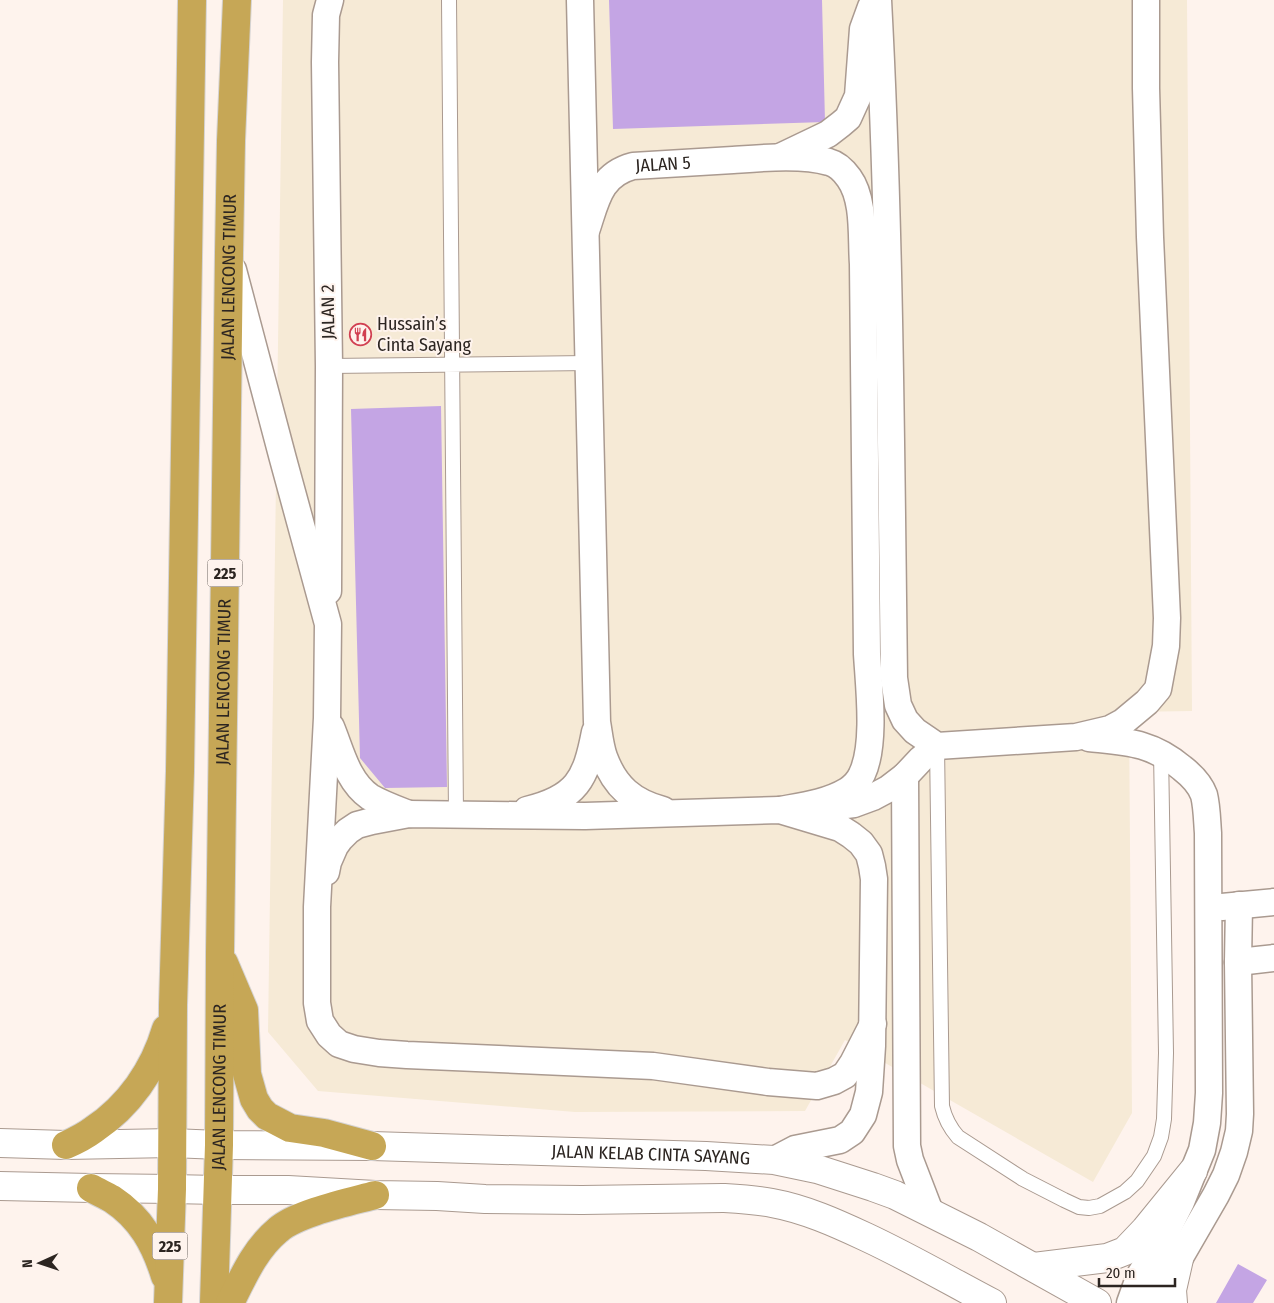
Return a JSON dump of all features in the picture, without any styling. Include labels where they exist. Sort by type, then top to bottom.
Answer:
[{"type":"highway","name":"225","points":[[168,1302],[172,1189],[173,1005],[180,761],[192,0]]},
{"type":"highway","name":"JALAN LENCONG TIMUR","points":[[214,1303],[219,1145],[229,253],[231,141],[237,0]]},
{"type":"highway","points":[[220,953],[244,1010],[247,1074],[254,1099],[260,1109],[267,1116],[290,1128],[324,1133],[372,1146]]},
{"type":"highway","points":[[66,1146],[93,1131],[116,1112],[137,1090],[153,1064],[173,1005]]},
{"type":"highway","points":[[91,1188],[112,1200],[131,1215],[147,1233],[159,1255],[166,1278],[168,1302]]},
{"type":"highway","points":[[230,1303],[252,1260],[279,1228],[313,1213],[375,1195]]},
{"type":"main road","name":"JALAN KELAB CINTA SAYANG","points":[[0,1143],[66,1146],[172,1143],[372,1146],[706,1156],[774,1160],[817,1169],[895,1195],[979,1237],[1097,1303]]},
{"type":"main road","points":[[1034,1268],[1107,1258],[1125,1251],[1145,1230],[1193,1171]]},
{"type":"main road","points":[[0,1186],[288,1190],[533,1200],[744,1199],[773,1203],[819,1215],[895,1250],[992,1303]]},
{"type":"main road","points":[[1173,1303],[1172,1290],[1179,1259]]},
{"type":"street","name":"JALAN 2","points":[[317,907],[328,718],[329,366],[325,62],[326,15],[330,0]]},
{"type":"street","points":[[580,0],[597,722],[603,756],[618,783],[626,793],[649,806],[673,813]]},
{"type":"street","points":[[779,158],[828,134],[848,118],[858,96],[863,29],[874,0]]},
{"type":"street","points":[[878,0],[886,207],[894,678],[898,705],[905,720],[915,731],[937,746]]},
{"type":"street","points":[[873,1024],[845,1075],[834,1081],[817,1086],[768,1082],[653,1066],[407,1055],[354,1049],[340,1044],[329,1035],[320,1021],[317,1004],[317,907],[328,862],[340,839],[357,825],[409,814],[585,816],[818,809],[854,804],[874,797],[888,789],[906,776],[921,759],[937,746],[1076,736],[1110,729],[1123,722],[1147,702],[1158,689],[1166,646],[1167,618],[1150,237],[1146,0]]},
{"type":"street","name":"JALAN 5","points":[[586,231],[598,194],[606,181],[622,169],[633,166],[779,158],[817,159],[831,162],[842,170],[854,187],[860,206],[862,264],[867,654],[870,709],[868,756],[857,783],[847,791],[816,803],[780,810]]},
{"type":"street","points":[[229,253],[328,624]]},
{"type":"street","points":[[328,718],[350,776],[359,787],[386,805],[409,814]]},
{"type":"street","points":[[507,815],[544,806],[558,800],[572,790],[581,779],[588,764],[597,722]]},
{"type":"street","points":[[1076,736],[1146,746],[1161,752],[1175,762],[1190,775],[1204,795],[1208,833],[1209,1100],[1207,1123],[1202,1150],[1181,1202],[1165,1234],[1140,1275],[1130,1303]]},
{"type":"street","points":[[906,776],[907,1146],[910,1160],[930,1212]]},
{"type":"street","points":[[774,1160],[795,1148],[840,1140],[852,1132],[862,1115],[869,1092],[873,1024],[874,879],[869,854],[861,843],[840,828],[780,810]]},
{"type":"street","points":[[1208,908],[1274,902]]},
{"type":"street","points":[[1142,1303],[1158,1289],[1197,1230],[1226,1175],[1234,1152],[1239,1131],[1239,905]]},
{"type":"street","points":[[1238,962],[1274,958]]},
{"type":"lane","points":[[448,0],[456,815]]},
{"type":"lane","points":[[329,366],[588,363]]},
{"type":"lane","points":[[937,746],[940,1006],[942,1106],[944,1116],[958,1138],[1014,1174],[1079,1207],[1089,1208],[1100,1206],[1113,1200],[1137,1181],[1159,1145],[1164,1119],[1166,1053],[1161,752]]},
{"type":"shaded area","points":[[283,0],[1187,0],[1192,711],[1129,712],[1132,1113],[1093,1182],[845,1040],[805,1111],[575,1112],[318,1091],[268,1032]]},
{"type":"building","points":[[609,0],[822,0],[825,122],[613,129]]},
{"type":"building","points":[[441,406],[447,787],[385,788],[360,758],[351,409]]},
{"type":"building","points":[[1238,1264],[1267,1280],[1253,1303],[1216,1303]]},
{"type":"place","name":"Hussain’s Cinta Sayang","points":[[361,334]]}]
